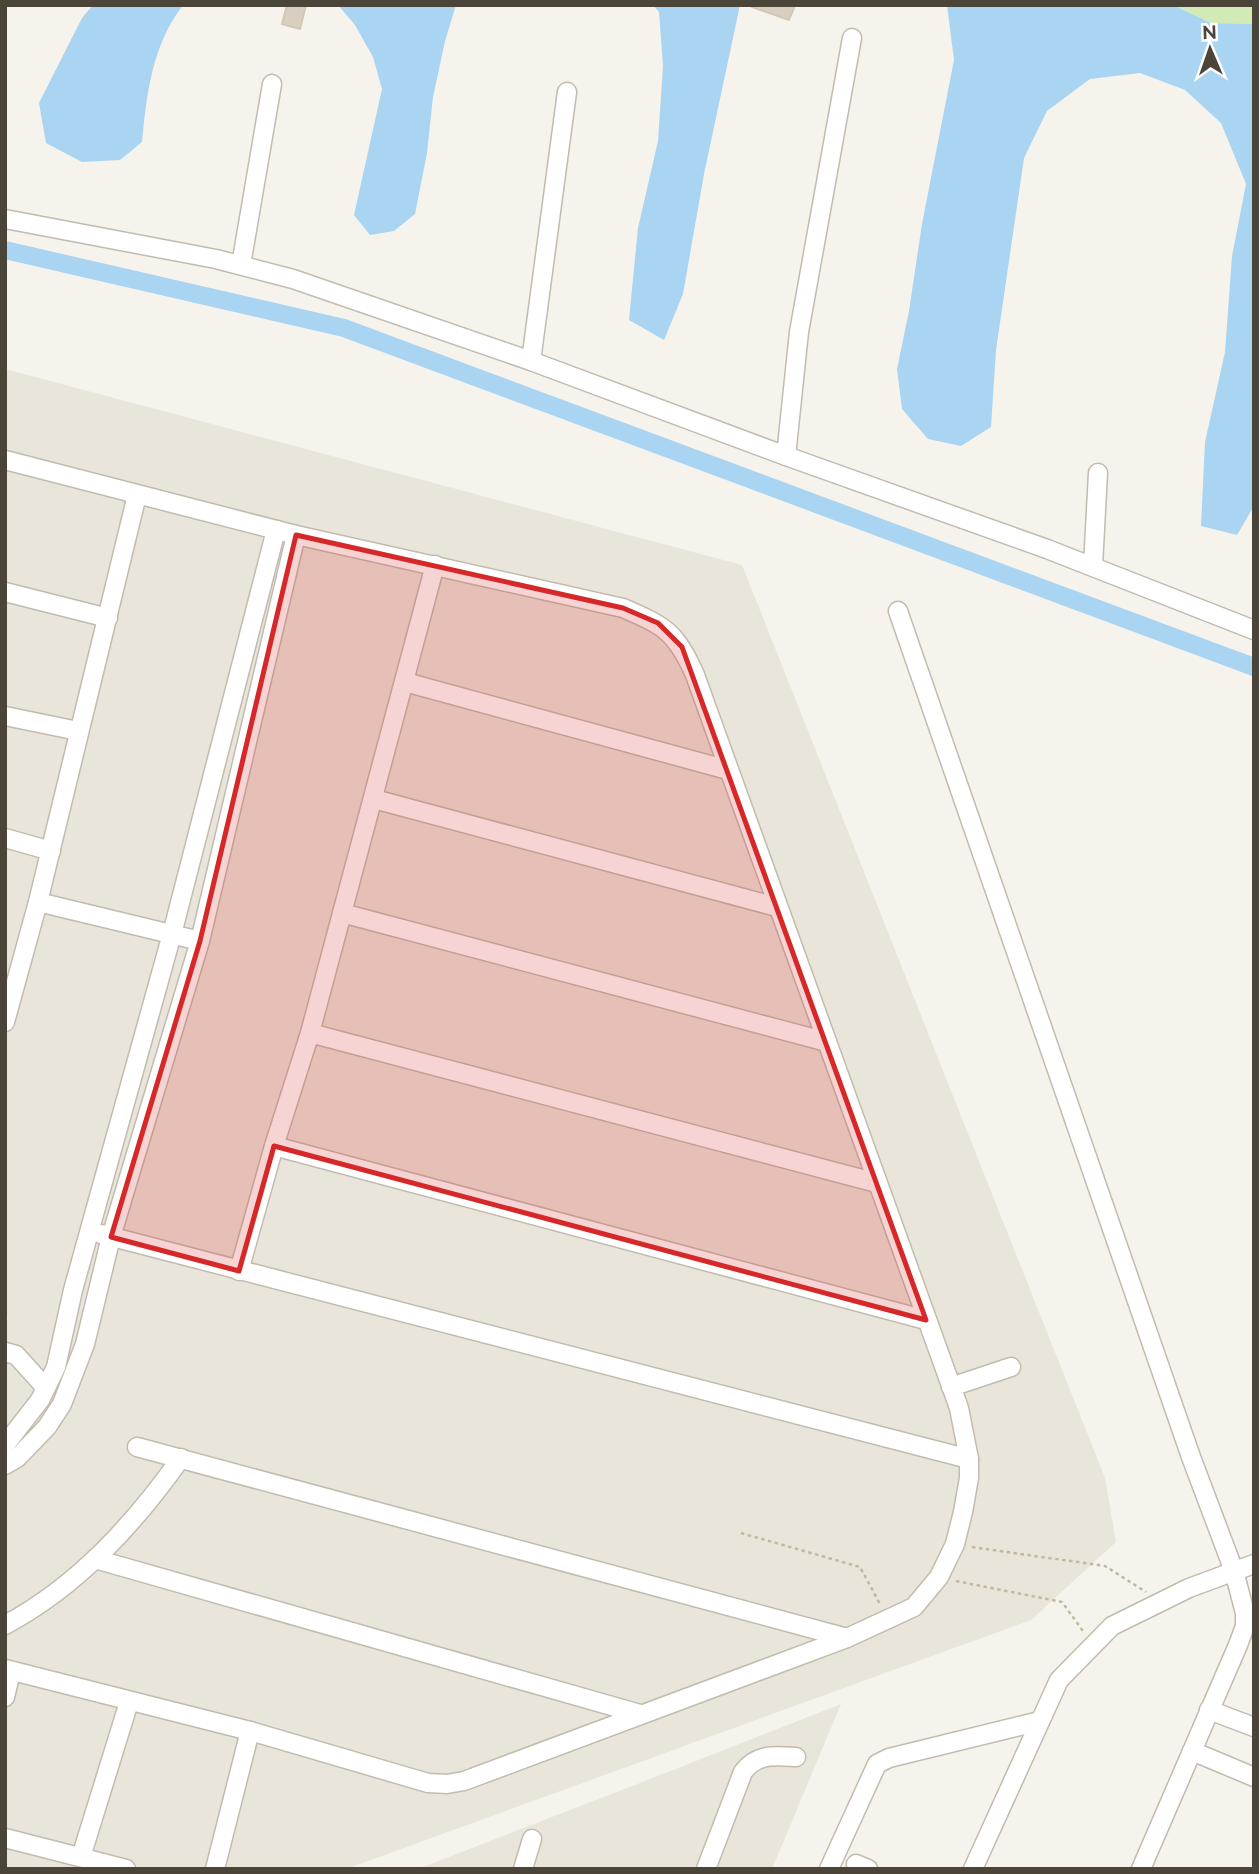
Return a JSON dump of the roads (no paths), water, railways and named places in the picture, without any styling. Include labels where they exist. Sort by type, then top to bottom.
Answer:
[{"type":"street","points":[[786,456],[799,332],[852,38]]},
{"type":"street","points":[[241,265],[272,84]]},
{"type":"street","points":[[531,361],[567,92]]},
{"type":"street","points":[[5,219],[241,265],[293,279],[531,361],[1093,566],[1254,630]]},
{"type":"street","points":[[5,460],[296,535],[623,608],[658,623],[682,647],[695,675],[959,1408],[969,1459],[969,1478],[955,1544],[939,1577],[914,1607],[847,1638],[464,1781],[428,1783],[250,1731],[8,1671],[5,1697]]},
{"type":"street","points":[[1093,566],[1098,473]]},
{"type":"street","points":[[5,1022],[13,964],[38,902],[137,495]]},
{"type":"street","points":[[5,1445],[46,1388],[56,1367],[74,1290],[172,934],[276,530]]},
{"type":"street","points":[[5,1465],[17,1458],[47,1427],[62,1404],[85,1344],[111,1237],[200,941],[296,535]]},
{"type":"street","points":[[239,1271],[274,1146],[310,1033],[435,565]]},
{"type":"street","points":[[5,592],[108,618]]},
{"type":"street","points":[[898,611],[1182,1431],[1234,1571],[1245,1613],[1246,1647],[1209,1710],[1141,1869]]},
{"type":"street","points":[[405,682],[728,770]]},
{"type":"street","points":[[5,716],[78,732]]},
{"type":"street","points":[[373,799],[777,907]]},
{"type":"street","points":[[5,838],[51,851]]},
{"type":"street","points":[[38,902],[200,941]]},
{"type":"street","points":[[342,914],[828,1042]]},
{"type":"street","points":[[310,1033],[877,1183]]},
{"type":"street","points":[[274,1146],[926,1320]]},
{"type":"street","points":[[90,1231],[969,1459]]},
{"type":"street","points":[[5,1352],[16,1355],[46,1388]]},
{"type":"street","points":[[951,1387],[1011,1367]]},
{"type":"street","points":[[137,1447],[847,1638]]},
{"type":"street","points":[[5,1625],[68,1585],[139,1514],[181,1458]]},
{"type":"street","points":[[95,1559],[640,1714]]},
{"type":"street","points":[[973,1869],[1059,1680],[1112,1626],[1162,1601],[1254,1564]]},
{"type":"street","points":[[81,1857],[129,1702]]},
{"type":"street","points":[[1209,1710],[1254,1727]]},
{"type":"street","points":[[829,1869],[877,1764],[889,1758],[1040,1721]]},
{"type":"street","points":[[215,1869],[250,1731]]},
{"type":"street","points":[[1192,1751],[1254,1777]]},
{"type":"street","points":[[706,1869],[743,1772],[751,1762],[770,1756],[796,1757]]},
{"type":"street","points":[[5,1838],[126,1869]]},
{"type":"street","points":[[523,1869],[532,1839]]},
{"type":"water","points":[[93,5],[183,5],[158,53],[149,87],[142,142],[120,160],[82,162],[46,143],[39,103],[82,18]]},
{"type":"water","points":[[338,5],[456,5],[433,97],[427,153],[415,214],[394,231],[370,235],[354,215],[382,89],[373,57],[355,25]]},
{"type":"water","points":[[653,5],[740,5],[704,174],[683,294],[664,340],[629,320],[638,228],[658,141],[663,66],[659,12]]},
{"type":"water","points":[[947,5],[1173,5],[1211,23],[1254,24],[1254,506],[1237,535],[1201,526],[1205,442],[1225,352],[1232,256],[1246,184],[1221,123],[1185,90],[1140,73],[1090,79],[1047,111],[1024,158],[996,350],[991,427],[961,446],[928,439],[902,409],[897,369],[954,60]]},
{"type":"waterway","points":[[5,250],[344,328],[1254,667]]}]
